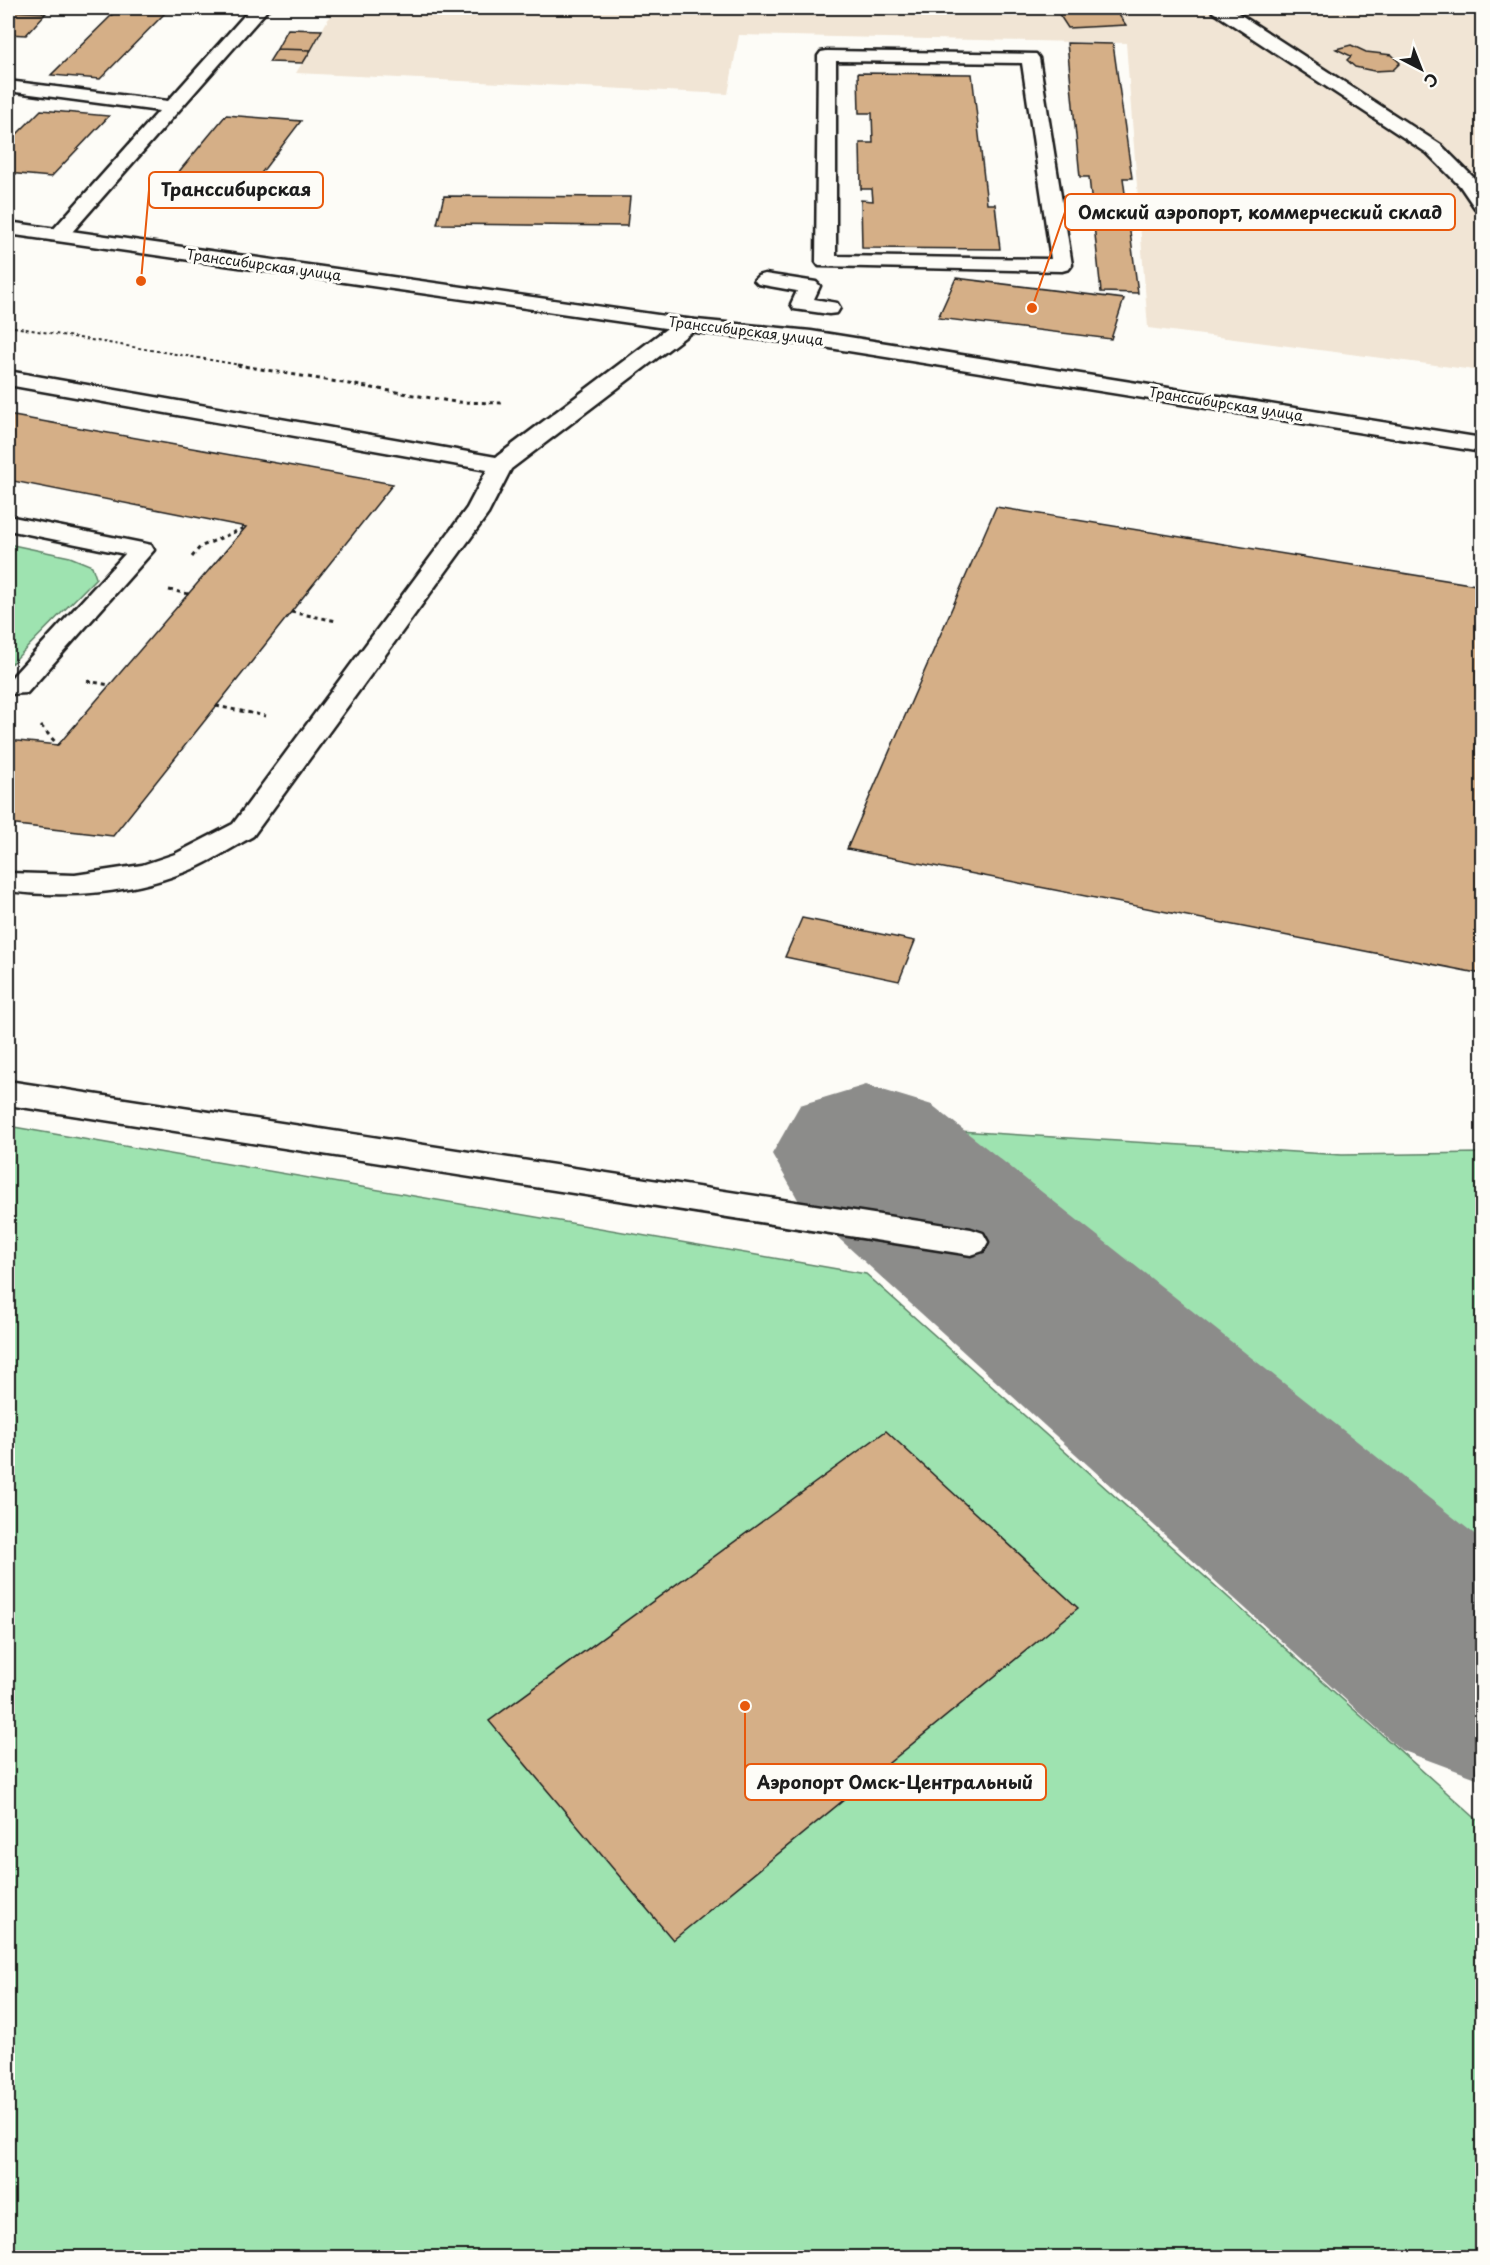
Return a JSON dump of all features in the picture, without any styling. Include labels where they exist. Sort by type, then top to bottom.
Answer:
[{"type":"main road","points":[[58,236],[260,8]]},
{"type":"main road","points":[[1219,8],[1434,149],[1467,182],[1482,204]]},
{"type":"main road","points":[[827,56],[1030,58],[1062,265],[856,263],[826,262],[827,56]]},
{"type":"main road","points":[[8,86],[172,107]]},
{"type":"main road","name":"Транссибирская улица","points":[[8,228],[686,325],[811,338],[1482,445]]},
{"type":"main road","points":[[811,338],[856,263]]},
{"type":"main road","points":[[765,280],[809,286],[802,304],[837,294]]},
{"type":"main road","points":[[8,882],[41,886],[115,881],[184,861],[243,830],[479,509],[501,465],[582,406],[686,325]]},
{"type":"main road","points":[[8,378],[501,465]]},
{"type":"main road","points":[[8,523],[142,550],[18,687],[8,686]]},
{"type":"main road","points":[[8,1093],[971,1242]]},
{"type":"path","points":[[8,326],[456,402],[582,406]]},
{"type":"path","points":[[200,547],[246,527]]},
{"type":"path","points":[[164,589],[189,594]]},
{"type":"path","points":[[291,612],[342,622]]},
{"type":"path","points":[[83,680],[110,686]]},
{"type":"path","points":[[216,706],[269,716]]},
{"type":"path","points":[[43,726],[58,745]]},
{"type":"shaded area","points":[[335,8],[1482,8],[1482,371],[1148,328],[1126,43],[739,35],[728,94],[296,73]]},
{"type":"green space","points":[[8,544],[70,557],[92,566],[96,578],[8,667]]},
{"type":"green space","points":[[8,1126],[866,1274],[1482,1824],[1482,2257],[8,2257]]},
{"type":"green space","points":[[959,1131],[1342,1155],[1482,1153],[1482,1550]]},
{"type":"building","points":[[119,8],[170,8],[100,79],[51,75]]},
{"type":"building","points":[[1055,8],[1114,8],[1126,25],[1068,28]]},
{"type":"building","points":[[8,11],[46,13],[26,35],[8,34]]},
{"type":"building","points":[[288,29],[322,30],[311,50],[277,49]]},
{"type":"building","points":[[1067,43],[1113,44],[1132,178],[1123,178],[1138,293],[1101,292],[1089,177],[1080,177]]},
{"type":"building","points":[[1351,45],[1366,52],[1392,55],[1400,63],[1393,70],[1374,71],[1355,67],[1347,60],[1351,56],[1336,49]]},
{"type":"building","points":[[277,49],[311,50],[303,63],[269,62]]},
{"type":"building","points":[[858,73],[972,74],[987,204],[995,204],[1000,249],[862,248],[861,200],[873,201],[872,189],[861,189],[860,143],[873,143],[872,113],[859,113]]},
{"type":"building","points":[[41,110],[109,116],[51,177],[8,173],[8,139],[12,139]]},
{"type":"building","points":[[226,115],[301,121],[246,193],[167,186]]},
{"type":"building","points":[[444,196],[630,197],[627,226],[437,224]]},
{"type":"building","points":[[956,278],[1124,299],[1111,339],[938,318]]},
{"type":"building","points":[[8,415],[393,484],[113,836],[8,824],[8,740],[58,745],[246,527],[8,480]]},
{"type":"building","points":[[996,507],[1482,586],[1482,974],[847,849]]},
{"type":"building","points":[[802,918],[915,941],[899,981],[785,957]]},
{"type":"building","points":[[886,1431],[1078,1608],[673,1940],[489,1721]]},
{"type":"taxiway","points":[[866,1154],[1482,1677]]},
{"type":"place","name":"Транссибирская","points":[[141,281]]},
{"type":"place","name":"Омский аэропорт, коммерческий склад","points":[[1032,308]]},
{"type":"place","name":"Аэропорт Омск-Центральный","points":[[745,1706]]}]
